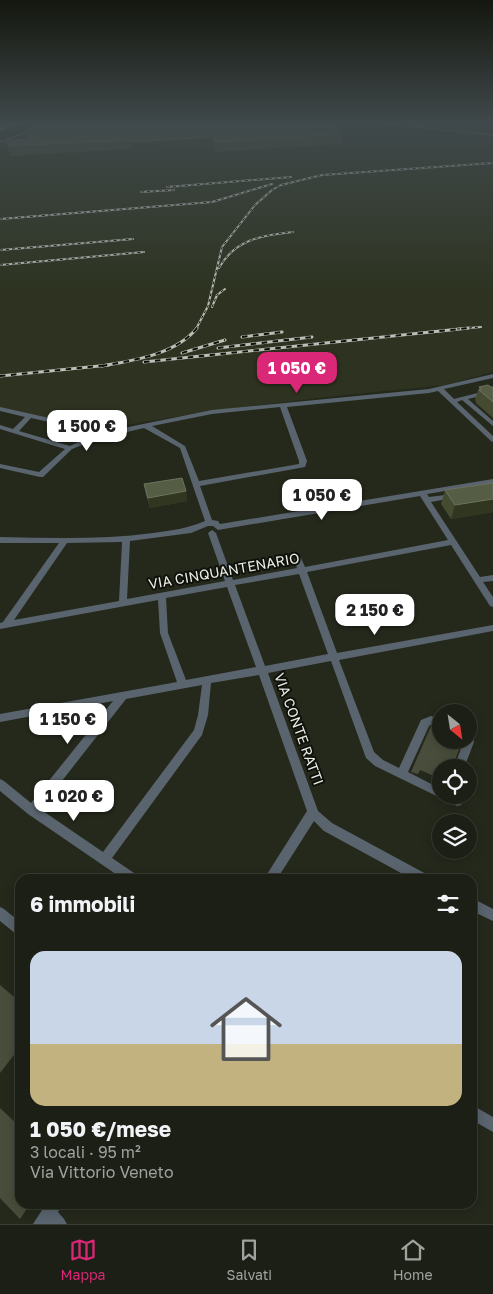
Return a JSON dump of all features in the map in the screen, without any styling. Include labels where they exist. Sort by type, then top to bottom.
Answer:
[{"type":"street","points":[[0,466],[40,475],[46,472],[70,448],[95,437],[144,425],[201,414],[440,389],[493,376]]},
{"type":"street","points":[[463,384],[475,395]]},
{"type":"street","points":[[440,389],[493,440]]},
{"type":"street","points":[[452,401],[490,391],[493,398]]},
{"type":"street","points":[[463,398],[493,425],[481,429]]},
{"type":"street","points":[[196,484],[296,467],[303,464],[283,406]]},
{"type":"street","points":[[463,411],[475,408]]},
{"type":"street","points":[[0,409],[90,429],[101,427],[105,429],[105,434]]},
{"type":"street","points":[[14,431],[30,416]]},
{"type":"street","name":"VIA CONTE RATTI","points":[[144,425],[184,448],[209,528],[313,812],[328,828],[415,874]]},
{"type":"street","points":[[0,427],[70,448]]},
{"type":"street","points":[[90,429],[89,434],[95,437]]},
{"type":"street","points":[[424,496],[493,481]]},
{"type":"street","points":[[0,545],[126,541],[424,496],[490,490]]},
{"type":"street","points":[[424,496],[493,604]]},
{"type":"street","points":[[0,540],[63,543]]},
{"type":"street","points":[[123,603],[126,541]]},
{"type":"street","name":"VIA CINQUANTENARIO","points":[[3,625],[453,542]]},
{"type":"street","points":[[3,625],[63,543]]},
{"type":"street","points":[[298,560],[370,755],[379,763],[432,788]]},
{"type":"street","points":[[478,580],[493,578]]},
{"type":"street","points":[[162,596],[164,633],[183,684]]},
{"type":"street","points":[[0,718],[493,628]]},
{"type":"street","points":[[105,859],[199,729],[203,715],[207,680]]},
{"type":"street","points":[[32,810],[123,696]]},
{"type":"street","points":[[402,774],[425,723],[432,720]]},
{"type":"street","points":[[0,784],[32,810],[127,874]]},
{"type":"street","points":[[273,874],[313,812]]},
{"type":"street","points":[[477,907],[493,915]]},
{"type":"street","points":[[0,913],[15,926]]},
{"type":"street","points":[[477,1115],[493,1125]]},
{"type":"shaded area","points":[[0,181],[493,181],[493,372],[445,385],[211,411],[113,427],[88,427],[0,409]]},
{"type":"shaded area","points":[[432,724],[432,749],[459,749],[455,759],[432,759],[432,775],[420,770],[418,774],[411,772]]},
{"type":"shaded area","points":[[0,985],[15,998],[15,1054],[0,1073]]},
{"type":"shaded area","points":[[0,1108],[15,1122],[15,1209],[27,1209],[20,1219],[0,1198]]},
{"type":"building","points":[[488,385],[493,387],[493,402],[479,390],[482,389],[479,387]]},
{"type":"building","points":[[182,478],[186,491],[148,498],[144,484]]},
{"type":"building","points":[[493,483],[493,499],[455,505],[445,490]]},
{"type":"railway","points":[[167,187],[240,181]]},
{"type":"railway","points":[[196,329],[208,306],[222,247],[255,205],[272,190],[281,185],[297,181]]},
{"type":"railway","points":[[0,219],[212,202],[272,184]]},
{"type":"railway","points":[[141,192],[174,190]]},
{"type":"railway","points":[[219,268],[233,251],[251,240],[293,232]]},
{"type":"railway","points":[[0,250],[133,239]]},
{"type":"railway","points":[[0,265],[144,252]]},
{"type":"railway","points":[[212,307],[217,295],[225,289]]},
{"type":"railway","points":[[469,328],[481,327]]},
{"type":"railway","points":[[144,362],[469,328]]},
{"type":"railway","points":[[457,329],[469,328]]},
{"type":"railway","points":[[105,365],[153,355],[166,350],[188,337],[196,329]]},
{"type":"railway","points":[[242,337],[282,332]]},
{"type":"railway","points":[[218,348],[312,337]]},
{"type":"railway","points":[[182,353],[225,340]]},
{"type":"railway","points":[[0,376],[105,365]]},
{"type":"railway","points":[[105,365],[109,365]]}]
